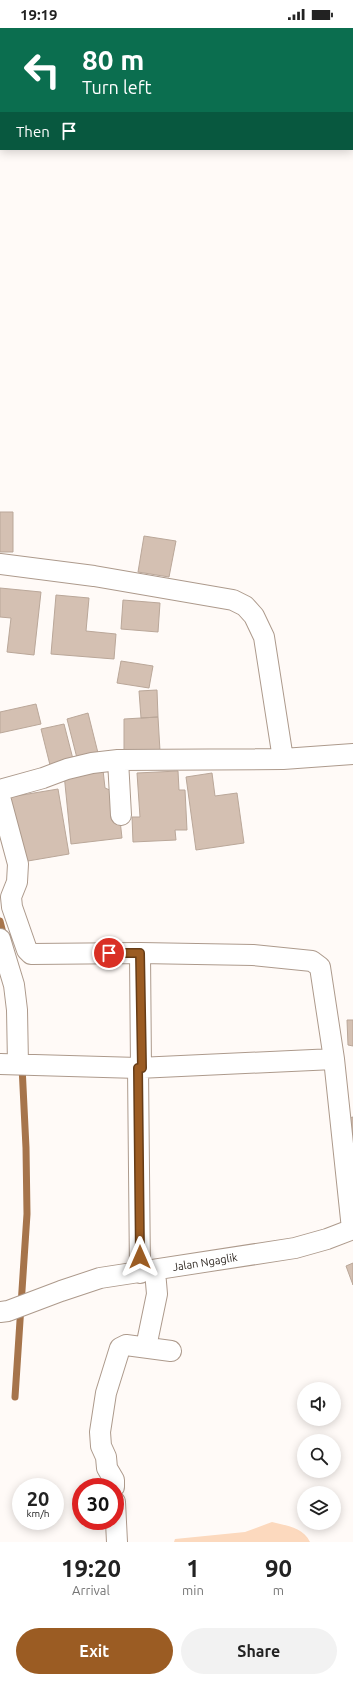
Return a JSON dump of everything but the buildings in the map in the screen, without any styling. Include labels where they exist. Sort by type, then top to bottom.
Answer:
[{"type":"street","points":[[0,564],[94,576],[233,600],[245,606],[254,616],[264,637],[283,759]]},
{"type":"street","points":[[0,790],[43,778],[67,769],[92,763],[118,760],[283,759],[353,754]]},
{"type":"street","points":[[118,760],[121,815]]},
{"type":"street","points":[[0,797],[3,821],[18,864],[19,874],[10,897],[27,950],[31,954],[140,953],[253,955],[315,962],[320,966],[322,971],[334,1060],[352,1229]]},
{"type":"street","points":[[0,939],[14,985],[17,1010],[17,1064],[140,1068],[334,1060]]},
{"type":"street","points":[[140,953],[140,1068],[147,1272],[157,1294],[146,1347]]},
{"type":"street","name":"Jalan Ngaglik","points":[[4,1312],[100,1278],[147,1272],[295,1248],[327,1240],[352,1229]]},
{"type":"street","points":[[112,1478],[106,1456],[101,1446],[100,1432],[106,1393],[120,1348],[126,1345],[171,1351]]},
{"type":"street","points":[[117,1530],[118,1542]]},
{"type":"shaded area","points":[[272,1522],[299,1530],[310,1542],[174,1542],[175,1539],[245,1532]]},
{"type":"waterway","points":[[0,921],[4,937]]},
{"type":"waterway","points":[[15,1397],[27,1214],[26,1148],[22,1066]]},
{"type":"route","points":[[109,953],[140,953],[142,1068],[138,1068],[140,1257]]}]
